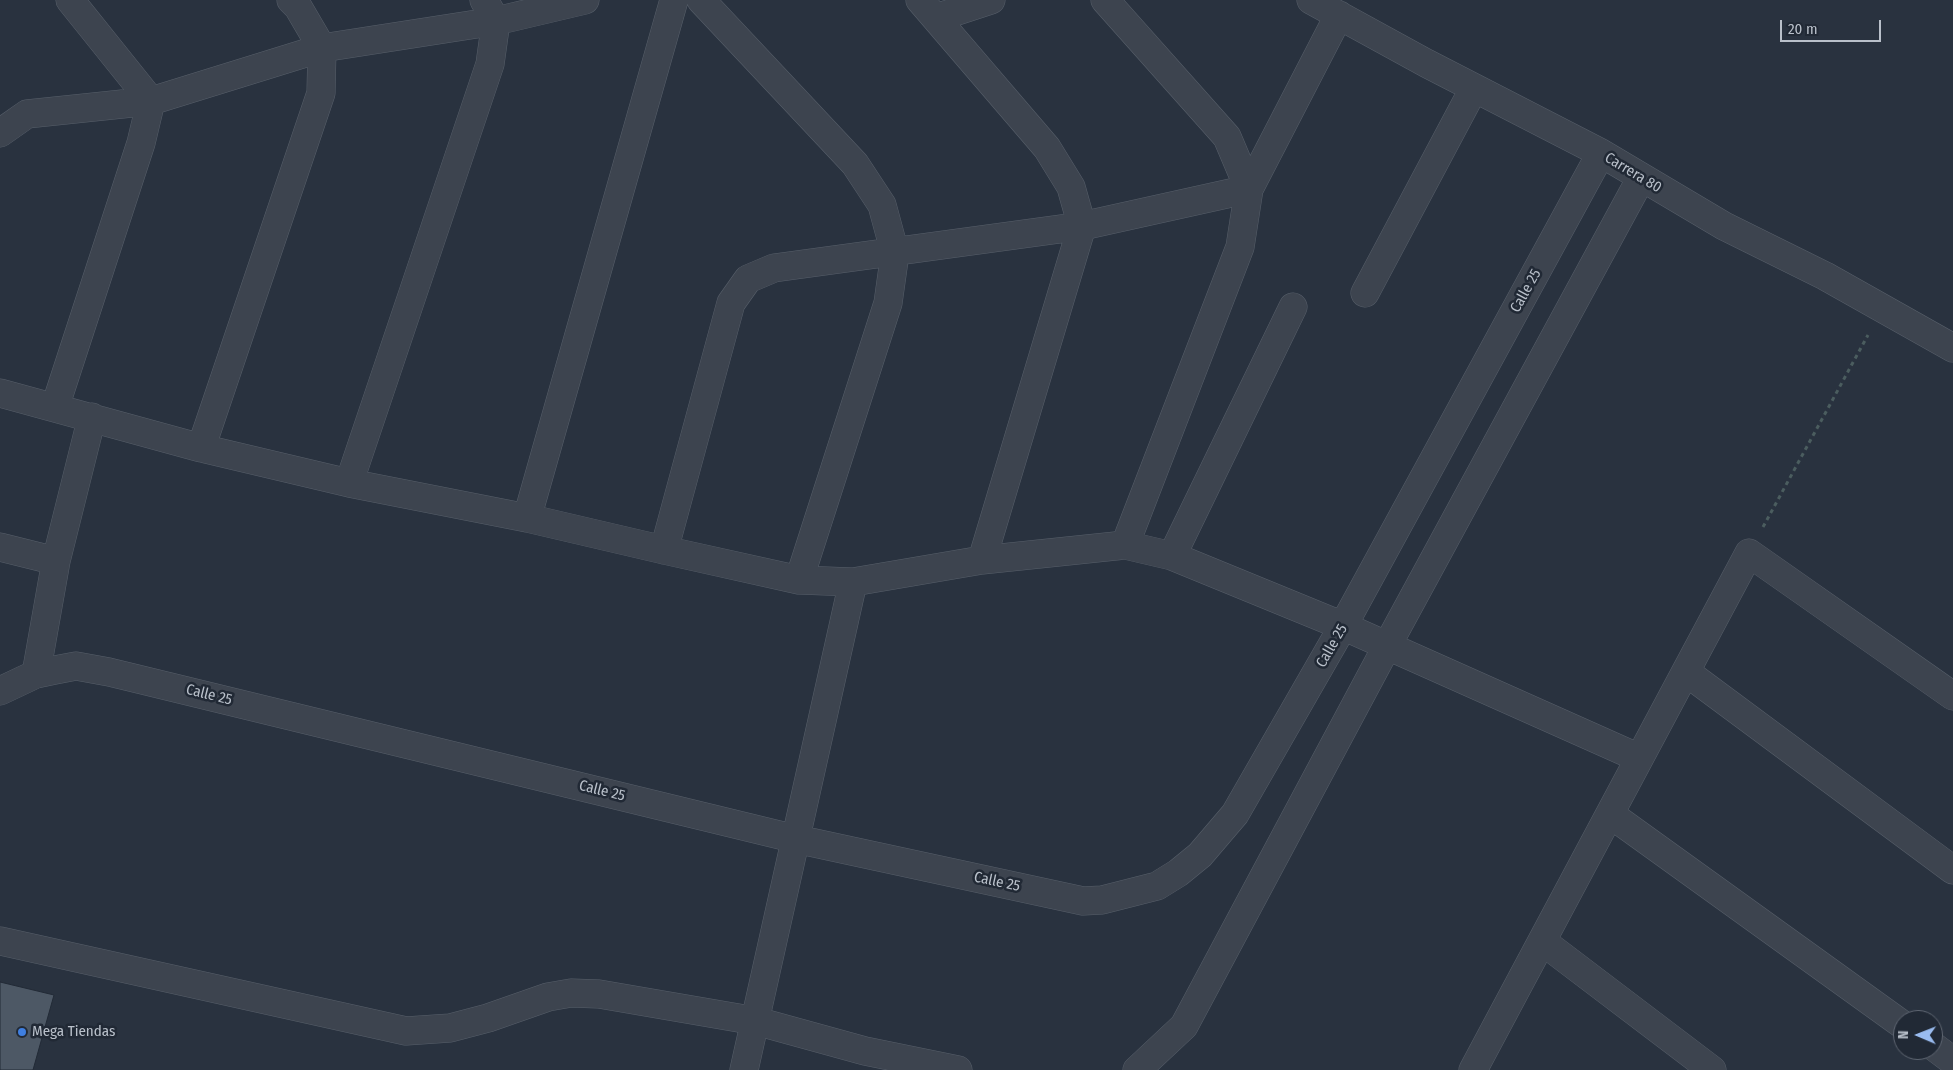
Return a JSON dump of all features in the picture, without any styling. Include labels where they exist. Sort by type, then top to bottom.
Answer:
[{"type":"street","points":[[70,0],[151,100]]},
{"type":"street","points":[[201,448],[321,93],[322,48],[298,7],[291,0]]},
{"type":"street","points":[[0,133],[27,114],[151,100],[322,48],[490,10],[585,0]]},
{"type":"street","points":[[527,518],[674,0]]},
{"type":"street","points":[[701,0],[855,164],[882,206],[896,253],[888,303],[800,580]]},
{"type":"street","points":[[928,9],[991,0]]},
{"type":"street","points":[[1106,0],[1227,137],[1249,189]]},
{"type":"street","name":"Carrera 80","points":[[1311,0],[1601,154],[1724,226],[1825,276],[1953,348]]},
{"type":"street","points":[[928,9],[1047,148],[1070,187],[1082,226],[982,560]]},
{"type":"street","points":[[349,483],[490,64],[490,10]]},
{"type":"street","points":[[1125,545],[1240,246],[1249,189],[1339,15]]},
{"type":"street","points":[[1365,293],[1474,88]]},
{"type":"street","points":[[56,407],[142,143],[151,100]]},
{"type":"street","name":"Calle 25","points":[[0,691],[36,674],[76,666],[109,672],[796,839],[1083,901],[1102,900],[1157,886],[1178,873],[1200,855],[1235,814],[1343,626],[1601,154]]},
{"type":"street","points":[[1137,1070],[1184,1026],[1387,646],[1641,178]]},
{"type":"street","points":[[664,550],[731,303],[748,279],[774,268],[896,253],[1082,226],[1249,189]]},
{"type":"street","points":[[1172,556],[1293,307]]},
{"type":"street","points":[[0,393],[201,448],[349,483],[527,518],[800,580],[853,582],[982,560],[1125,545],[1172,556],[1343,626],[1639,758]]},
{"type":"street","points":[[36,674],[56,561],[92,417]]},
{"type":"street","points":[[0,547],[56,561]]},
{"type":"street","points":[[1472,1070],[1749,553],[1953,696]]},
{"type":"street","points":[[744,1070],[853,582]]},
{"type":"street","points":[[1686,672],[1953,870]]},
{"type":"street","points":[[1610,814],[1893,1018]]},
{"type":"street","points":[[1542,940],[1712,1070]]},
{"type":"street","points":[[0,941],[406,1031],[450,1028],[488,1018],[548,997],[572,993],[599,994],[756,1021],[865,1051],[958,1070]]},
{"type":"path","points":[[1749,553],[1882,308]]},
{"type":"building","name":"Mega Tiendas","points":[[0,982],[54,995],[33,1070],[0,1070]]},
{"type":"place","name":"Mega Tiendas","points":[[22,1032]]}]
